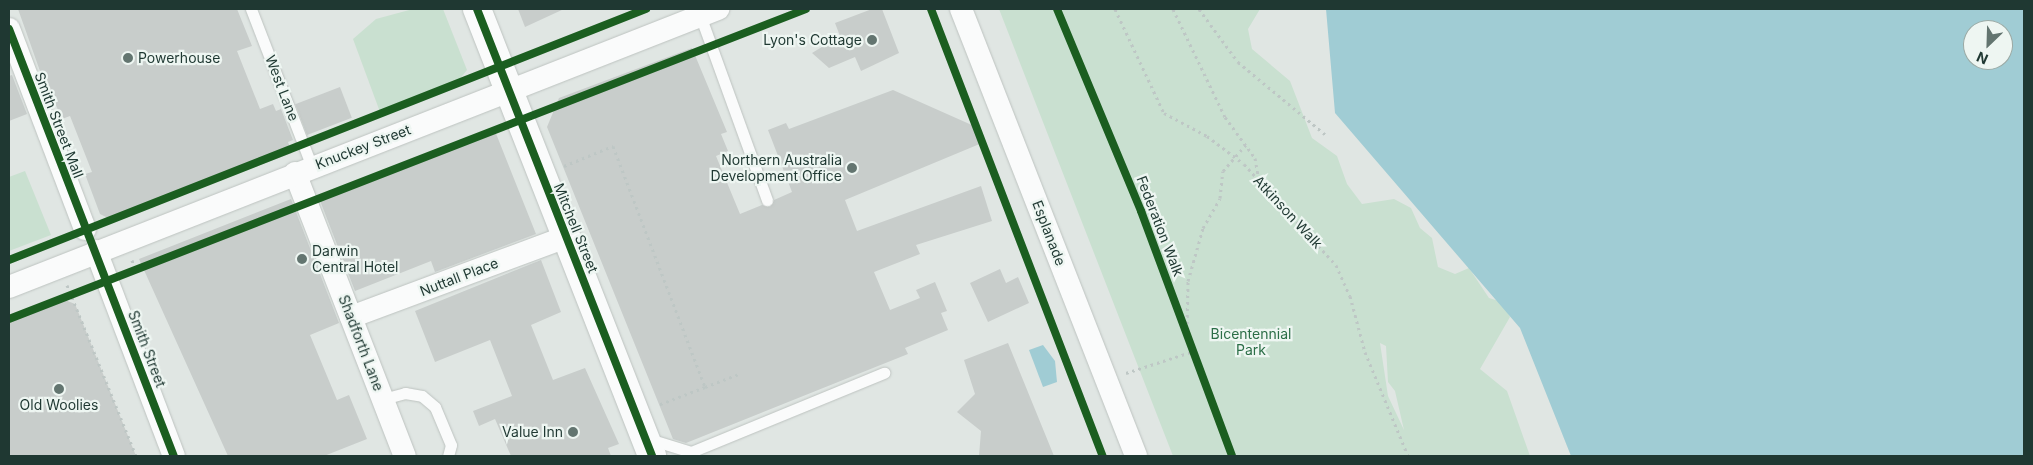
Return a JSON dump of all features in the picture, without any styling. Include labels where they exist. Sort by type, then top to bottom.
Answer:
[{"type":"street","name":"Mitchell Street","points":[[477,9],[644,436]]},
{"type":"street","name":"Esplanade","points":[[961,9],[1136,456]]},
{"type":"street","name":"Knuckey Street","points":[[9,287],[96,251],[709,12]]},
{"type":"street","name":"Smith Street Mall","points":[[9,29],[86,229]]},
{"type":"street","name":"Shadforth Lane","points":[[304,170],[351,318],[405,456]]},
{"type":"street","name":"Nuttall Place","points":[[351,318],[566,237]]},
{"type":"street","name":"Smith Street","points":[[96,251],[174,456]]},
{"type":"lane","name":"West Lane","points":[[251,9],[304,170]]},
{"type":"lane","points":[[709,12],[767,200]]},
{"type":"lane","points":[[644,436],[691,452],[884,373]]},
{"type":"lane","points":[[383,399],[405,393],[428,401],[450,445],[448,456]]},
{"type":"path","points":[[1110,9],[1115,11]]},
{"type":"path","points":[[1173,9],[1225,117],[1255,158],[1259,181]]},
{"type":"path","points":[[1199,9],[1238,62],[1326,136]]},
{"type":"path","points":[[1191,341],[1188,281],[1203,228],[1220,198],[1222,171],[1246,145]]},
{"type":"path","points":[[541,175],[613,146],[705,387]]},
{"type":"path","points":[[62,299],[144,266]]},
{"type":"path","points":[[60,267],[136,456]]},
{"type":"path","points":[[1177,304],[1197,360]]},
{"type":"path","points":[[1106,379],[1191,341]]},
{"type":"path","points":[[644,436],[705,387],[739,374]]},
{"type":"green space","points":[[413,9],[443,9],[467,70],[454,86],[380,112],[353,39],[376,19]]},
{"type":"green space","name":"Bicentennial Park","points":[[999,9],[1260,9],[1248,29],[1252,49],[1290,81],[1312,138],[1337,156],[1347,184],[1362,204],[1394,199],[1411,208],[1420,228],[1432,238],[1438,267],[1455,274],[1469,268],[1489,298],[1502,302],[1510,317],[1480,369],[1507,391],[1530,456],[1173,456]],"holes":[[[1380,343],[1386,346],[1388,382],[1395,391],[1404,430],[1388,396]]]},
{"type":"green space","points":[[25,171],[51,235],[9,251],[9,177]]},
{"type":"water","points":[[1326,9],[2024,9],[2024,456],[1571,456],[1520,328],[1335,113]]},
{"type":"water","points":[[1043,345],[1055,361],[1057,382],[1043,387],[1029,350]]},
{"type":"building","points":[[18,9],[237,9],[252,46],[237,51],[260,109],[273,104],[276,111],[281,109],[293,140],[288,142],[292,153],[112,220],[100,214],[85,174],[92,172],[70,116],[62,119],[55,103],[52,105]]},
{"type":"building","points":[[518,9],[564,9],[525,27]]},
{"type":"building","name":"Lyon's Cottage","points":[[872,9],[882,9],[899,53],[861,71],[855,57],[829,68],[812,53],[840,36],[835,23]]},
{"type":"building","points":[[692,48],[727,132],[721,134],[728,151],[716,156],[740,214],[762,205],[770,207],[774,200],[792,192],[768,130],[786,123],[789,129],[893,90],[974,126],[982,143],[845,200],[857,231],[981,186],[992,221],[916,245],[920,254],[874,272],[890,310],[920,298],[916,290],[935,282],[947,311],[941,313],[948,330],[905,348],[908,354],[686,443],[673,439],[547,127],[559,98]]},
{"type":"building","points":[[12,75],[27,114],[9,121],[9,76]]},
{"type":"building","points":[[340,87],[352,118],[307,135],[295,104]]},
{"type":"building","points":[[495,131],[536,234],[435,272],[431,261],[355,291],[319,198]]},
{"type":"building","points":[[291,199],[339,323],[310,335],[337,400],[349,395],[367,439],[324,456],[228,456],[139,259]]},
{"type":"building","points":[[541,260],[561,312],[531,325],[553,380],[585,368],[619,444],[608,448],[611,456],[511,456],[495,419],[479,426],[473,411],[512,396],[490,340],[435,362],[415,311]]},
{"type":"building","points":[[1000,269],[1006,283],[1018,277],[1029,303],[988,322],[970,283]]},
{"type":"building","name":"Old Woolies","points":[[65,300],[75,304],[136,456],[9,456],[9,321]]},
{"type":"building","points":[[1008,343],[1054,456],[979,456],[981,431],[957,412],[975,394],[964,360]]},
{"type":"cycle path","points":[[477,9],[652,456]]},
{"type":"cycle path","points":[[9,260],[646,9]]},
{"type":"cycle path","points":[[9,319],[806,9]]},
{"type":"cycle path","points":[[931,9],[1103,456]]},
{"type":"cycle path","name":"Federation Walk","points":[[1057,9],[1141,211],[1232,456]]},
{"type":"cycle path","points":[[9,29],[174,456]]},
{"type":"place","name":"Lyon's Cottage","points":[[872,40]]},
{"type":"place","name":"Powerhouse","points":[[128,58]]},
{"type":"place","name":"Northern Australia Development Office","points":[[852,168]]},
{"type":"place","name":"Darwin Central Hotel","points":[[302,259]]},
{"type":"place","name":"Old Woolies","points":[[59,389]]},
{"type":"place","name":"Value Inn","points":[[573,432]]}]
